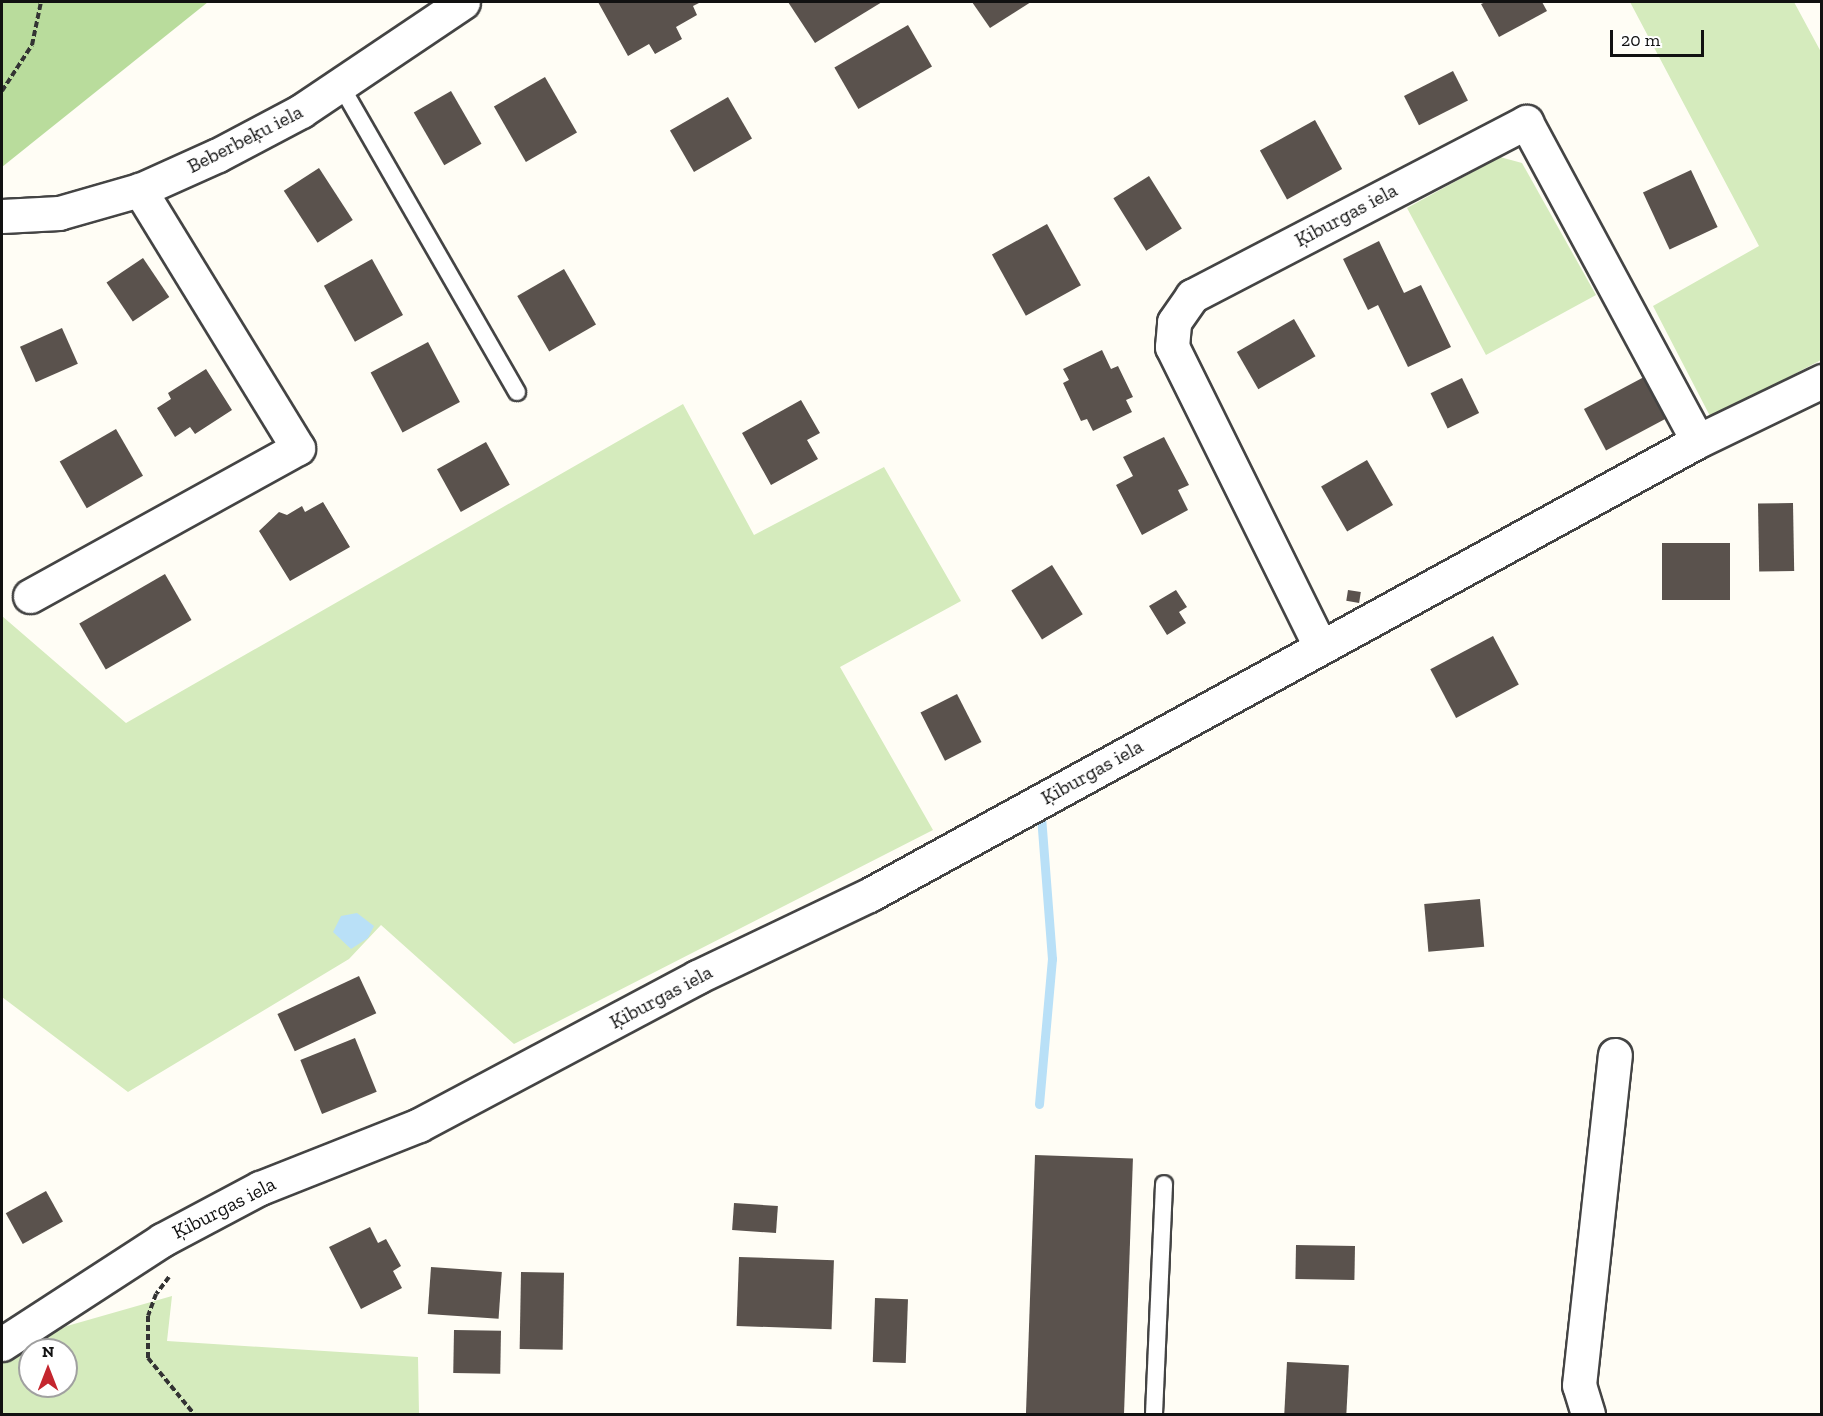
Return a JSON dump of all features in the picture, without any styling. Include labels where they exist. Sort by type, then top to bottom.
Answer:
[{"type":"street","name":"Beberbeķu iela","points":[[2,216],[59,213],[140,190],[218,155],[341,86],[463,2]]},
{"type":"street","name":"Ķiburgas iela","points":[[1320,646],[1172,347],[1174,321],[1192,296],[1526,122],[1698,441]]},
{"type":"street","points":[[30,596],[298,448],[140,190]]},
{"type":"street","name":"Ķiburgas iela","points":[[2,1344],[162,1240],[260,1188],[419,1125],[697,977],[869,895],[1698,441],[1821,381]]},
{"type":"street","points":[[1588,1414],[1579,1385],[1615,1055]]},
{"type":"lane","points":[[341,86],[518,392]]},
{"type":"lane","points":[[1154,1414],[1164,1184]]},
{"type":"path","points":[[2,91],[32,45],[41,2]]},
{"type":"path","points":[[176,1269],[156,1294],[148,1316],[148,1358],[194,1414]]},
{"type":"green space","points":[[2,2],[208,2],[2,167]]},
{"type":"green space","points":[[1630,2],[1794,2],[1821,52],[1821,360],[1711,418],[1653,306],[1759,246]]},
{"type":"green space","points":[[1500,157],[1522,163],[1596,295],[1486,355],[1407,208]]},
{"type":"green space","points":[[683,404],[754,535],[884,467],[961,601],[840,667],[933,830],[514,1044],[381,925],[349,959],[128,1092],[2,997],[2,616],[126,723]]},
{"type":"green space","points":[[172,1296],[167,1341],[418,1357],[419,1414],[2,1414],[2,1360],[18,1352],[18,1398],[78,1398],[78,1338],[44,1338],[67,1326]]},
{"type":"water","points":[[357,913],[374,926],[368,938],[351,949],[333,932],[341,916]]},
{"type":"building","points":[[598,2],[701,2],[693,6],[697,15],[676,27],[682,39],[655,54],[649,44],[628,56]]},
{"type":"building","points":[[788,2],[882,2],[815,43]]},
{"type":"building","points":[[972,2],[1031,2],[990,28]]},
{"type":"building","points":[[1486,2],[1542,2],[1547,11],[1499,37],[1481,4]]},
{"type":"building","points":[[908,25],[932,67],[858,109],[834,68]]},
{"type":"building","points":[[1453,71],[1468,100],[1419,125],[1404,96]]},
{"type":"building","points":[[545,77],[577,132],[526,162],[494,107]]},
{"type":"building","points":[[451,91],[482,144],[444,165],[414,112]]},
{"type":"building","points":[[728,97],[752,139],[694,172],[670,130]]},
{"type":"building","points":[[1315,120],[1342,169],[1287,200],[1260,151]]},
{"type":"building","points":[[319,168],[353,220],[318,243],[284,191]]},
{"type":"building","points":[[1691,170],[1718,227],[1670,249],[1643,192]]},
{"type":"building","points":[[1149,176],[1182,229],[1146,251],[1113,198]]},
{"type":"building","points":[[1047,224],[1081,285],[1026,316],[992,255]]},
{"type":"building","points":[[1379,241],[1404,293],[1421,285],[1451,347],[1408,367],[1378,305],[1368,310],[1343,259]]},
{"type":"building","points":[[143,258],[169,297],[133,322],[107,283]]},
{"type":"building","points":[[372,259],[403,315],[355,342],[324,286]]},
{"type":"building","points":[[564,269],[596,324],[549,351],[517,296]]},
{"type":"building","points":[[1294,319],[1316,356],[1258,389],[1237,352]]},
{"type":"building","points":[[62,328],[78,364],[36,382],[20,347]]},
{"type":"building","points":[[428,342],[460,402],[403,433],[371,373]]},
{"type":"building","points":[[1102,350],[1111,369],[1118,366],[1133,397],[1126,400],[1132,412],[1093,431],[1087,419],[1081,421],[1063,383],[1069,380],[1063,369]]},
{"type":"building","points":[[206,369],[232,410],[195,434],[190,427],[175,437],[157,408],[171,399],[168,393]]},
{"type":"building","points":[[1644,377],[1666,418],[1606,450],[1584,409]]},
{"type":"building","points":[[1462,378],[1479,413],[1448,428],[1431,393]]},
{"type":"building","points":[[801,400],[820,433],[807,440],[818,459],[771,485],[742,433]]},
{"type":"building","points":[[116,429],[143,476],[87,508],[60,462]]},
{"type":"building","points":[[1164,437],[1189,485],[1178,490],[1188,510],[1142,535],[1116,485],[1133,476],[1123,457]]},
{"type":"building","points":[[486,442],[510,485],[461,512],[437,469]]},
{"type":"building","points":[[1367,460],[1393,505],[1347,532],[1321,486]]},
{"type":"building","points":[[323,502],[350,547],[290,581],[259,531],[279,512],[287,515],[302,506],[305,512]]},
{"type":"building","points":[[1793,503],[1794,571],[1759,572],[1758,504]]},
{"type":"building","points":[[1662,543],[1730,543],[1730,600],[1662,600]]},
{"type":"building","points":[[1052,565],[1083,614],[1042,640],[1011,590]]},
{"type":"building","points":[[165,574],[192,620],[106,669],[79,624]]},
{"type":"building","points":[[1176,590],[1187,607],[1179,612],[1186,623],[1167,635],[1149,606]]},
{"type":"building","points":[[1348,590],[1361,592],[1359,603],[1346,601]]},
{"type":"building","points":[[1493,636],[1519,685],[1456,718],[1430,669]]},
{"type":"building","points":[[957,694],[982,742],[945,761],[920,713]]},
{"type":"building","points":[[1480,899],[1484,947],[1428,952],[1424,904]]},
{"type":"building","points":[[359,976],[376,1013],[295,1051],[277,1014]]},
{"type":"building","points":[[355,1038],[377,1092],[322,1114],[300,1060]]},
{"type":"building","points":[[1035,1155],[1133,1158],[1124,1414],[1026,1414]]},
{"type":"building","points":[[46,1191],[63,1222],[23,1244],[6,1213]]},
{"type":"building","points":[[734,1203],[778,1206],[776,1233],[732,1230]]},
{"type":"building","points":[[370,1227],[378,1243],[386,1239],[401,1266],[393,1271],[402,1288],[361,1309],[329,1247]]},
{"type":"building","points":[[1296,1245],[1355,1246],[1354,1280],[1295,1279]]},
{"type":"building","points":[[739,1257],[834,1260],[832,1329],[737,1326]]},
{"type":"building","points":[[431,1267],[502,1272],[499,1319],[428,1314]]},
{"type":"building","points":[[521,1272],[564,1273],[563,1350],[520,1349]]},
{"type":"building","points":[[875,1298],[908,1299],[906,1363],[873,1362]]},
{"type":"building","points":[[454,1330],[501,1331],[500,1374],[453,1373]]},
{"type":"building","points":[[1287,1362],[1349,1365],[1346,1414],[1284,1414]]},
{"type":"waterway","points":[[1039,1104],[1052,959],[1041,815]]}]
